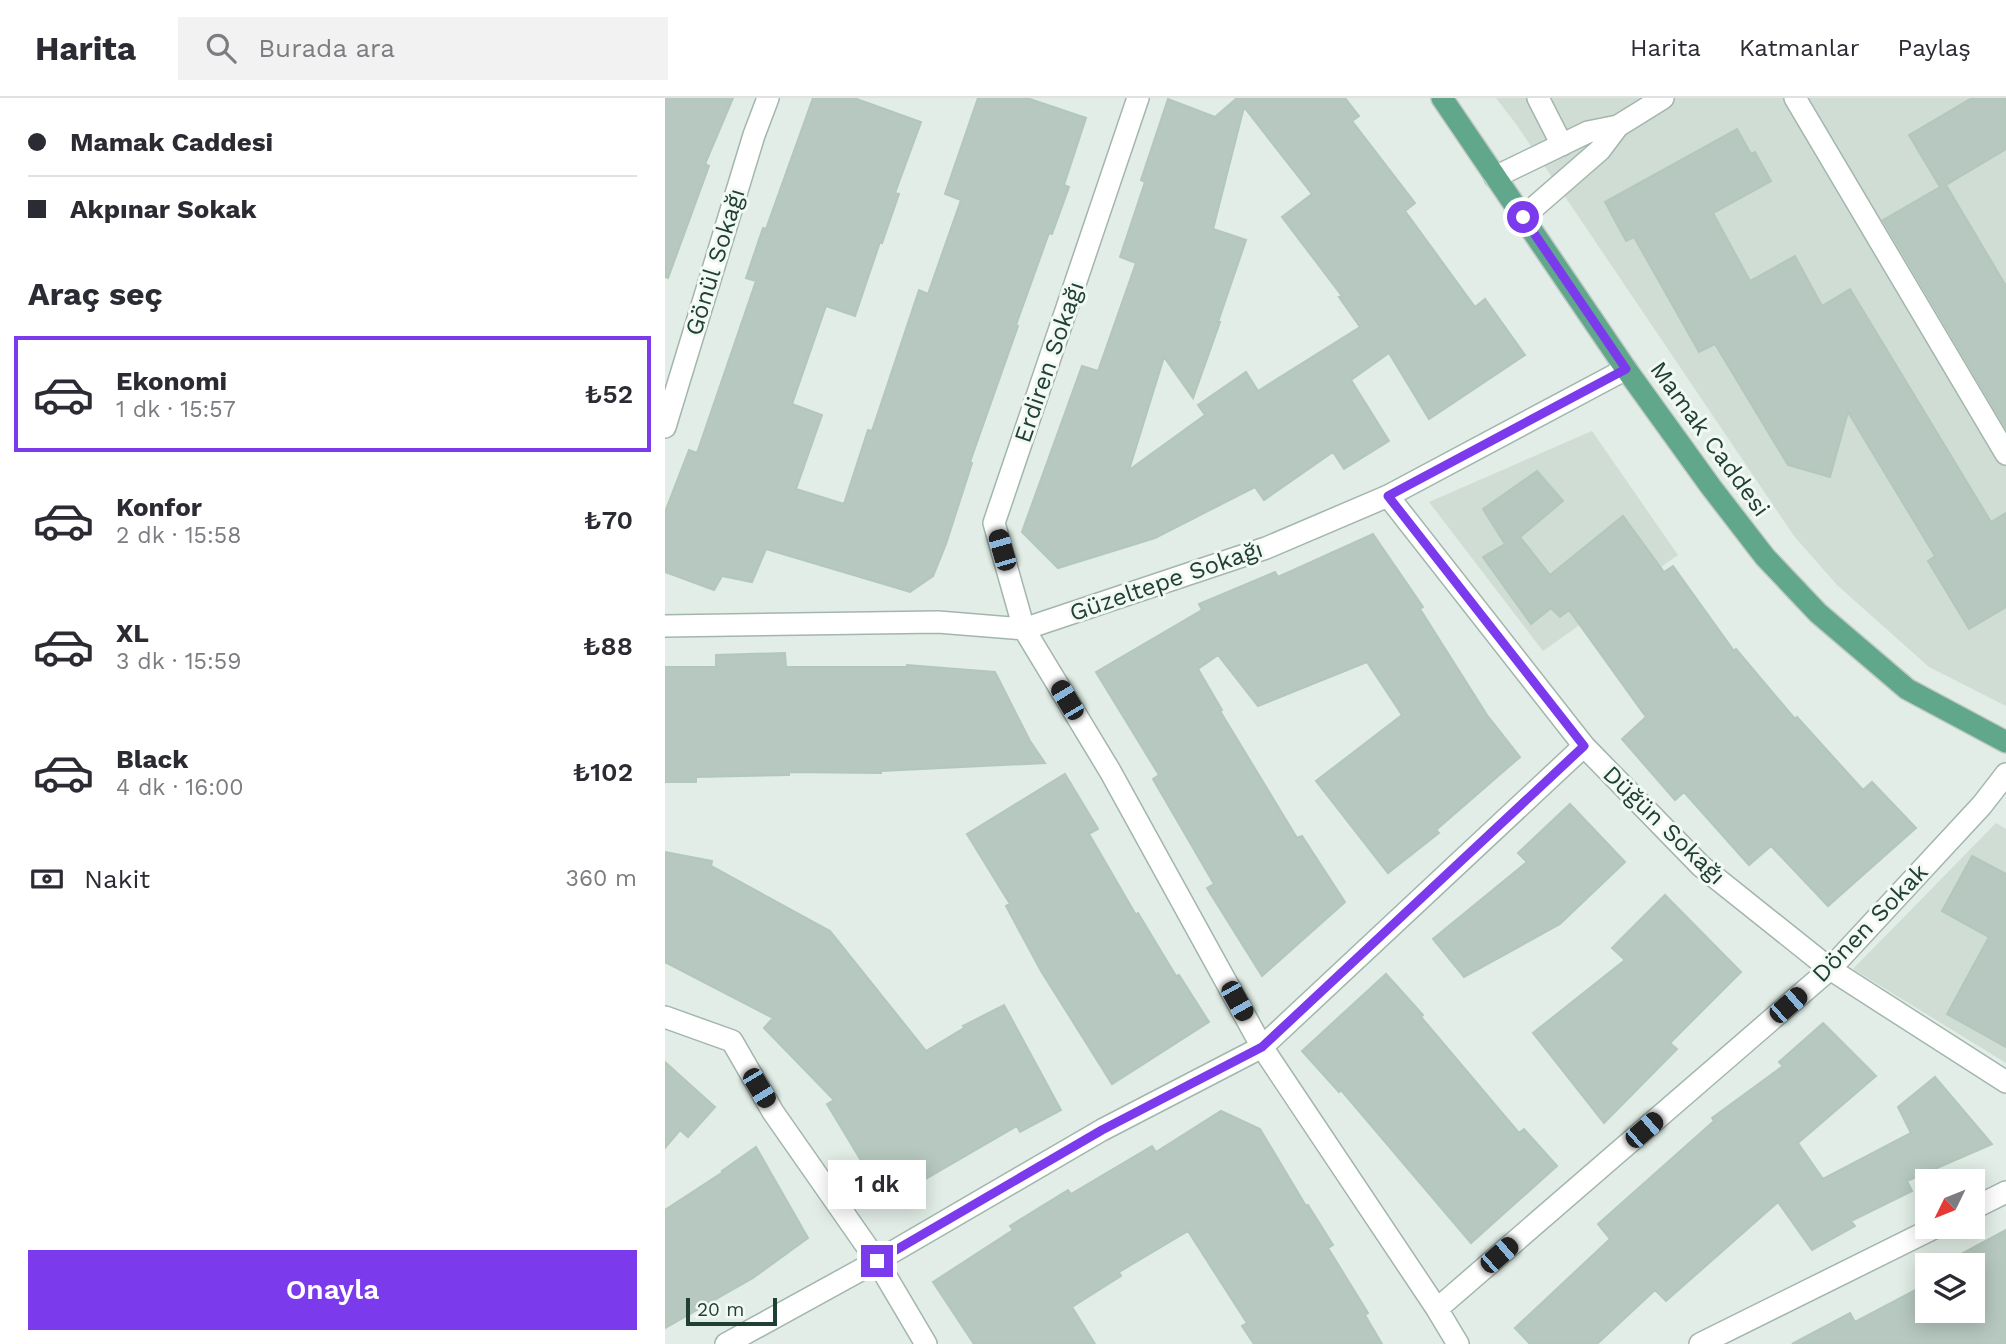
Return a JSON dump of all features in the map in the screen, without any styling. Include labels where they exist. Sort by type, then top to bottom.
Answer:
[{"type":"main road","name":"Mamak Caddesi","points":[[1442,98],[1626,369],[1765,557],[1818,613],[1907,689],[2006,742]]},
{"type":"street","name":"Gönül Sokağı","points":[[665,427],[754,135],[768,98]]},
{"type":"street","name":"Erdiren Sokağı","points":[[1138,98],[994,523],[1024,629],[1110,771],[1262,1047],[1458,1344]]},
{"type":"street","points":[[1538,98],[1562,145]]},
{"type":"street","points":[[1495,177],[1588,132],[1618,126],[1663,98]]},
{"type":"street","points":[[1795,98],[2006,454]]},
{"type":"street","points":[[1523,217],[1600,150],[1618,126]]},
{"type":"street","name":"Güzeltepe Sokağı","points":[[665,626],[938,622],[1024,629],[1266,548],[1388,496],[1626,369]]},
{"type":"street","name":"Düğün Sokağı","points":[[1388,496],[1584,746],[1701,866],[1830,969],[2006,1082]]},
{"type":"street","points":[[726,1344],[877,1261],[1102,1130],[1262,1047],[1584,746]]},
{"type":"street","name":"Dönen Sokak","points":[[1437,1309],[1830,969],[1982,805],[2006,774]]},
{"type":"street","points":[[665,1017],[732,1041],[773,1112],[877,1261],[926,1344]]},
{"type":"street","points":[[1985,1202],[2006,1192]]},
{"type":"street","points":[[1700,1344],[1915,1237]]},
{"type":"shaded area","points":[[1496,98],[2006,98],[2006,706],[1929,667],[1837,585],[1794,536]]},
{"type":"shaded area","points":[[1592,431],[1678,555],[1543,651],[1429,502]]},
{"type":"shaded area","points":[[1996,823],[2006,829],[2006,1063],[1853,969]]},
{"type":"building","points":[[665,98],[733,98],[705,164],[709,166],[668,278],[665,277]]},
{"type":"building","points":[[813,98],[854,98],[921,122],[895,193],[899,194],[855,316],[826,306],[792,404],[822,415],[796,489],[844,504],[868,430],[872,431],[919,290],[928,294],[961,200],[945,194],[978,98],[1027,98],[1086,118],[1064,185],[1069,187],[1052,234],[1049,233],[1016,325],[1018,326],[970,462],[972,463],[946,544],[933,576],[910,592],[766,549],[752,582],[722,576],[714,590],[665,572],[665,512],[689,450],[697,453],[756,281],[746,278]]},
{"type":"building","points":[[1237,98],[1345,98],[1359,116],[1352,121],[1415,203],[1405,211],[1475,307],[1485,299],[1525,355],[1429,419],[1389,353],[1351,380],[1389,441],[1344,469],[1333,452],[1264,500],[1255,487],[1155,538],[1058,568],[1022,532],[1082,366],[1098,371],[1136,263],[1120,257],[1145,182],[1141,180],[1168,99],[1215,117]],"holes":[[[1244,107],[1312,194],[1282,217],[1342,296],[1339,297],[1360,327],[1258,391],[1246,372],[1198,405],[1205,415],[1129,470],[1164,357],[1193,398],[1246,240],[1213,229]]]},
{"type":"building","points":[[1972,98],[2006,98],[2006,149],[1946,185],[2006,286],[2006,428],[1883,220],[1940,187],[1909,135]]},
{"type":"building","points":[[1737,129],[1751,154],[1755,152],[1771,181],[1713,213],[1750,281],[1795,256],[1822,306],[1850,289],[1991,522],[2006,513],[2006,607],[1969,629],[1928,561],[1935,556],[1848,412],[1830,477],[1788,465],[1715,344],[1699,352],[1634,237],[1626,241],[1605,202]]},
{"type":"building","points":[[1537,471],[1563,501],[1520,537],[1550,575],[1623,516],[1664,572],[1673,566],[1734,651],[1736,649],[1795,719],[1797,717],[1863,790],[1872,782],[1916,828],[1828,906],[1771,846],[1749,865],[1684,792],[1675,800],[1622,739],[1646,717],[1569,610],[1560,617],[1551,608],[1531,624],[1483,557],[1505,544],[1483,509]]},
{"type":"building","points":[[1373,534],[1423,607],[1420,609],[1487,715],[1520,757],[1436,830],[1439,833],[1388,873],[1316,781],[1402,715],[1367,662],[1258,706],[1218,655],[1198,669],[1222,710],[1220,711],[1297,838],[1302,836],[1345,902],[1262,976],[1207,888],[1214,884],[1153,779],[1159,775],[1096,672],[1202,610],[1199,604],[1275,572],[1278,577]]},
{"type":"building","points":[[785,653],[786,667],[907,665],[995,672],[1030,741],[1045,763],[881,773],[789,772],[789,775],[696,777],[696,782],[665,782],[665,667],[716,667],[716,655]]},
{"type":"building","points":[[1065,774],[1098,829],[1089,834],[1136,915],[1138,913],[1176,976],[1179,975],[1209,1022],[1112,1084],[1041,971],[1006,906],[1010,904],[967,834]]},
{"type":"building","points":[[1570,804],[1625,862],[1560,924],[1464,977],[1433,939],[1527,862],[1518,853]]},
{"type":"building","points":[[665,852],[712,861],[711,866],[830,931],[926,1051],[964,1028],[963,1026],[1004,1005],[1061,1110],[1020,1132],[1017,1126],[886,1202],[827,1104],[834,1100],[764,1028],[773,1018],[665,962]]},
{"type":"building","points":[[1972,856],[2006,874],[2006,1047],[1947,1014],[1989,937],[1942,911]]},
{"type":"building","points":[[1665,895],[1741,972],[1670,1043],[1677,1049],[1604,1123],[1533,1033],[1625,960],[1612,948]]},
{"type":"building","points":[[1386,974],[1519,1133],[1524,1129],[1557,1166],[1471,1243],[1341,1090],[1339,1092],[1302,1051]]},
{"type":"building","points":[[1823,1023],[1876,1076],[1798,1143],[1823,1179],[1911,1133],[1898,1107],[1935,1077],[1992,1144],[1935,1169],[1915,1169],[1915,1178],[1907,1181],[1912,1191],[1851,1221],[1855,1226],[1812,1250],[1778,1202],[1666,1301],[1655,1290],[1597,1344],[1530,1344],[1515,1328],[1610,1239],[1598,1224],[1714,1121],[1712,1118],[1783,1066],[1779,1062]]},
{"type":"building","points":[[665,1062],[715,1107],[688,1137],[680,1130],[665,1148]]},
{"type":"building","points":[[1221,1111],[1260,1129],[1333,1245],[1328,1248],[1368,1313],[1365,1315],[1382,1344],[1254,1344],[1242,1326],[1247,1323],[1188,1231],[1119,1272],[1121,1276],[1072,1307],[1095,1344],[974,1344],[933,1282],[1013,1230],[1010,1226],[1068,1190],[1071,1194],[1152,1146],[1156,1152]]},
{"type":"building","points":[[756,1147],[808,1238],[753,1278],[665,1328],[665,1210]]},
{"type":"building","points":[[2006,1230],[2006,1344],[1792,1344],[1850,1313],[1855,1322],[1915,1290],[1915,1323],[1985,1323],[1985,1253],[1963,1253]]},
{"type":"route","points":[[877,1261],[1102,1130],[1262,1047],[1584,746],[1388,496],[1626,369],[1523,217]]}]
